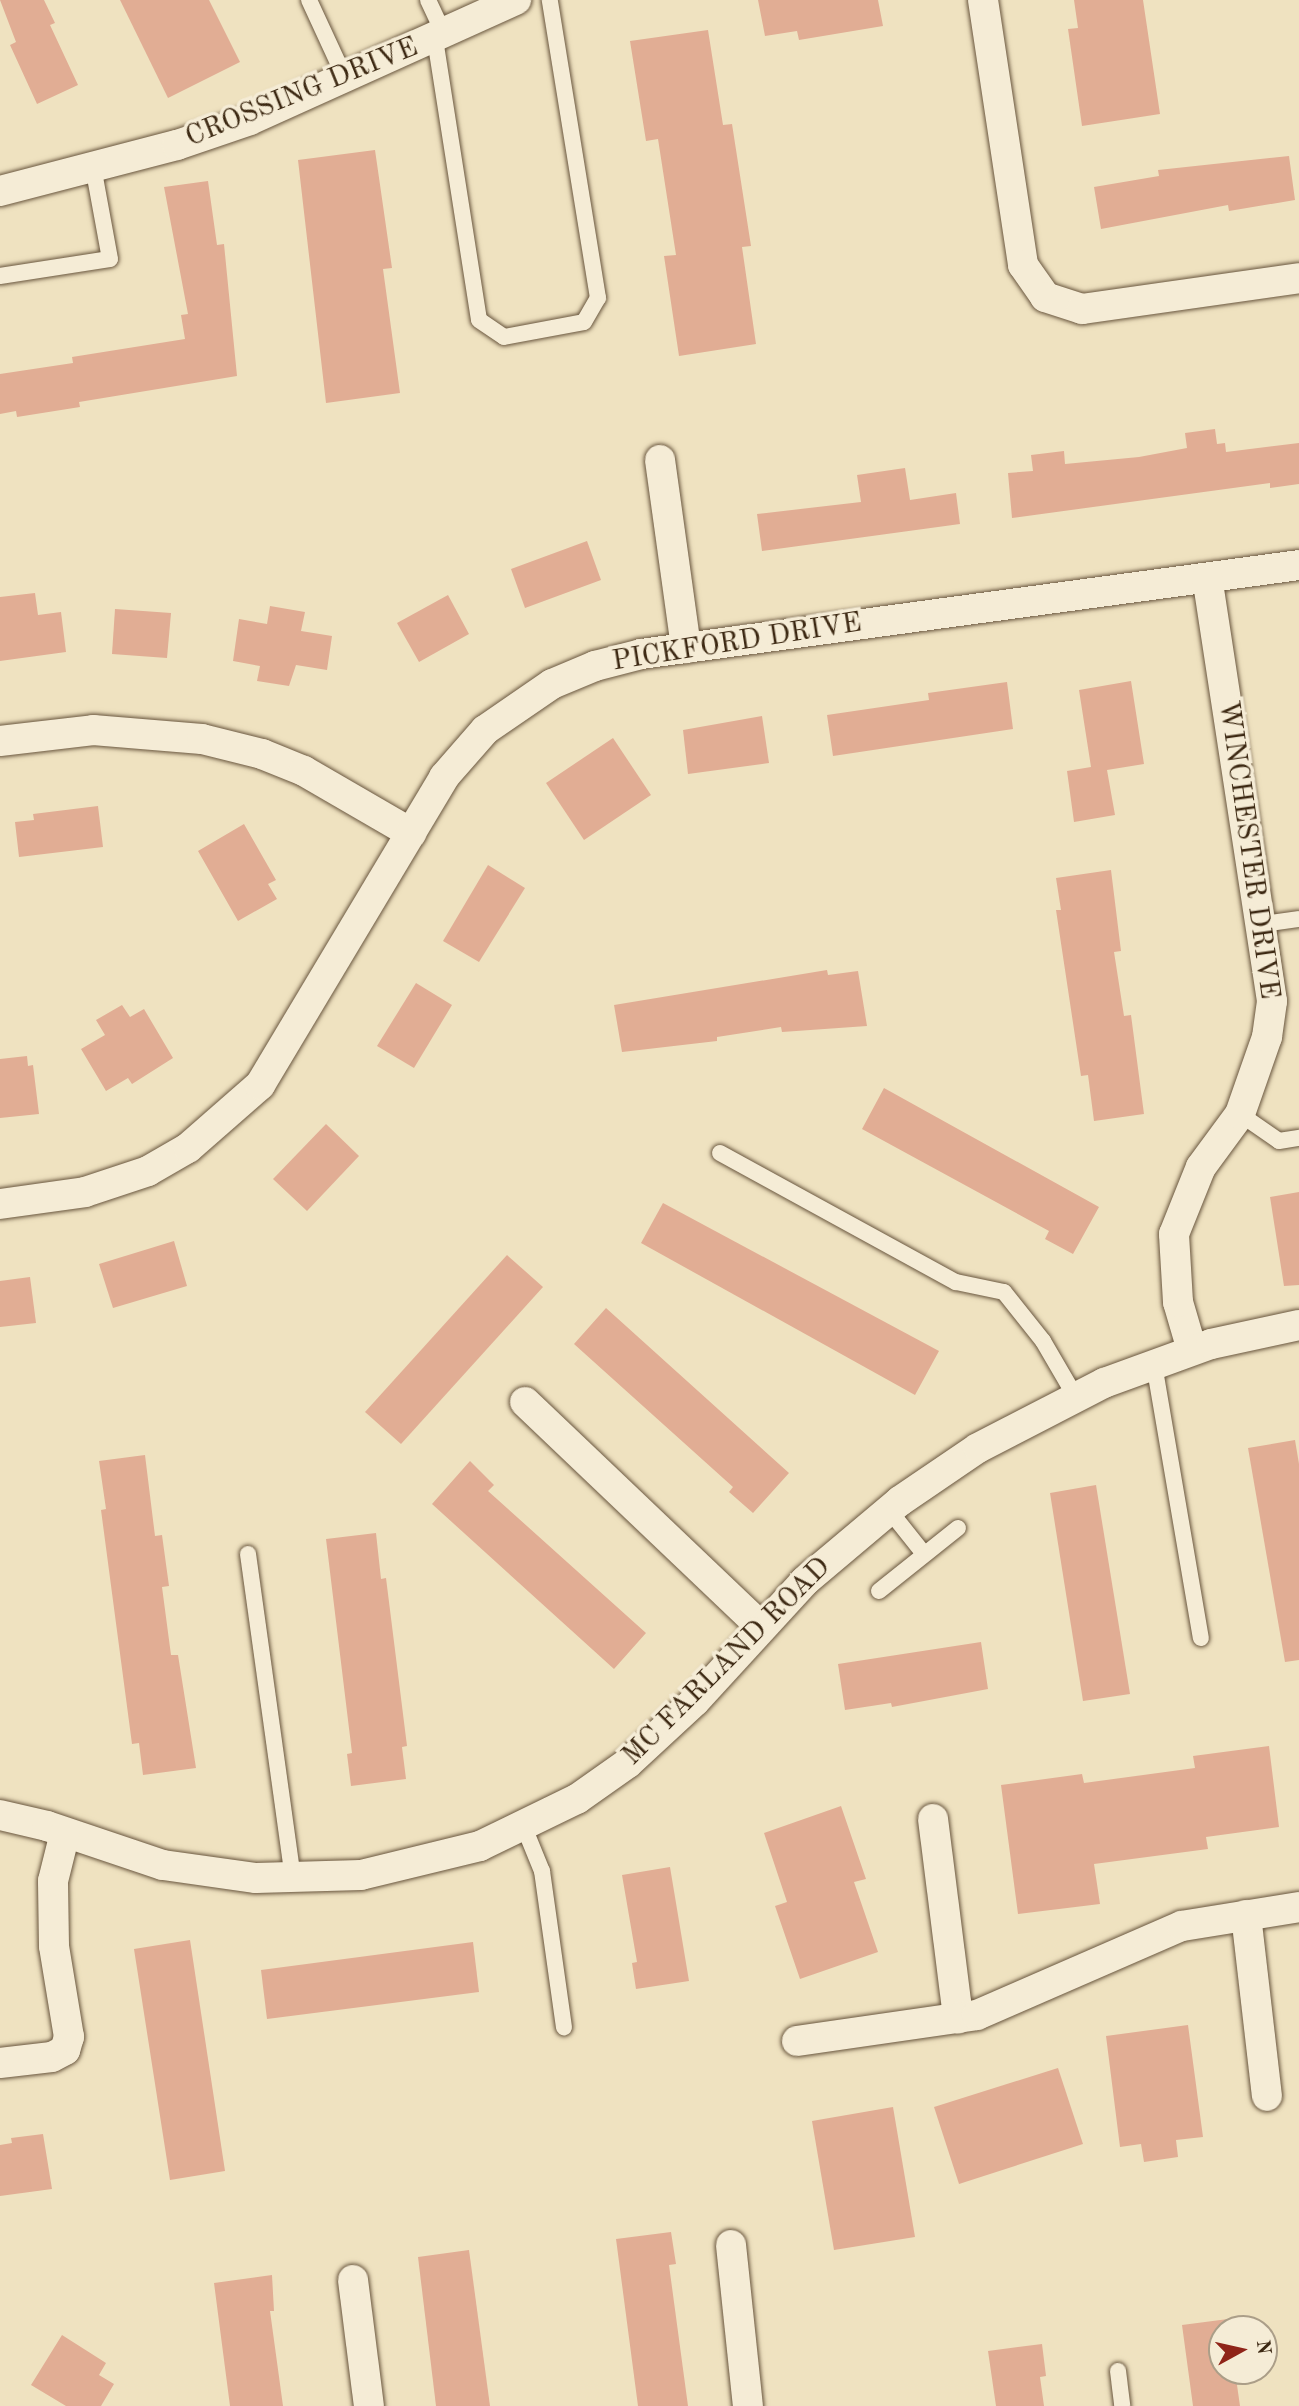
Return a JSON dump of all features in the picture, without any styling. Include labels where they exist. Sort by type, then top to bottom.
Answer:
[{"type":"street","name":"CROSSING DRIVE","points":[[1,188],[221,131],[516,0]]},
{"type":"street","points":[[984,0],[1023,265],[1045,297],[1082,309],[1298,278]]},
{"type":"street","points":[[660,460],[686,648]]},
{"type":"street","name":"PICKFORD DRIVE","points":[[0,1204],[85,1192],[134,1177],[188,1148],[222,1121],[260,1084],[411,833],[463,753],[517,705],[595,666],[686,648],[1299,565]]},
{"type":"street","name":"WINCHESTER DRIVE","points":[[1192,1350],[1178,1302],[1174,1234],[1181,1208],[1201,1167],[1240,1114],[1267,1037],[1272,1001],[1263,924],[1207,578]]},
{"type":"street","points":[[0,741],[93,730],[202,739],[304,771],[411,833]]},
{"type":"street","name":"MC FARLAND ROAD","points":[[0,1815],[179,1868],[293,1879],[361,1875],[422,1863],[524,1827],[577,1799],[628,1763],[695,1701],[805,1581],[889,1510],[978,1448],[1075,1396],[1154,1364],[1192,1350],[1299,1325]]},
{"type":"street","points":[[525,1402],[761,1627]]},
{"type":"street","points":[[933,1819],[958,2018]]},
{"type":"street","points":[[0,2063],[51,2057],[65,2050],[69,2037],[54,1946],[53,1881],[65,1833]]},
{"type":"street","points":[[797,2041],[977,2015],[1182,1926],[1299,1907]]},
{"type":"street","points":[[1246,1915],[1268,2096]]},
{"type":"street","points":[[731,2245],[748,2406]]},
{"type":"street","points":[[353,2280],[369,2406]]},
{"type":"lane","points":[[309,0],[345,78]]},
{"type":"lane","points":[[428,0],[439,36],[479,320],[505,337],[584,322],[598,298],[550,0]]},
{"type":"lane","points":[[0,276],[110,259],[93,166]]},
{"type":"lane","points":[[1263,924],[1299,919]]},
{"type":"lane","points":[[1240,1114],[1279,1141],[1299,1138]]},
{"type":"lane","points":[[720,1153],[956,1282],[1004,1292],[1043,1341],[1075,1396]]},
{"type":"lane","points":[[1154,1364],[1201,1638]]},
{"type":"lane","points":[[889,1510],[924,1554]]},
{"type":"lane","points":[[878,1591],[958,1528]]},
{"type":"lane","points":[[248,1554],[293,1879]]},
{"type":"lane","points":[[524,1827],[542,1871],[564,2027]]},
{"type":"lane","points":[[1118,2371],[1122,2406]]},
{"type":"building","points":[[0,0],[44,0],[55,23],[50,25],[78,85],[37,104],[10,45],[16,42]]},
{"type":"building","points":[[120,0],[209,0],[240,62],[168,98]]},
{"type":"building","points":[[758,0],[878,0],[883,26],[799,40],[797,31],[765,36]]},
{"type":"building","points":[[1074,0],[1143,0],[1160,114],[1082,126],[1068,29],[1078,28]]},
{"type":"building","points":[[708,30],[723,125],[732,124],[751,246],[742,247],[756,344],[679,356],[664,256],[676,255],[658,139],[646,141],[630,41]]},
{"type":"building","points":[[375,150],[392,268],[383,269],[400,393],[326,403],[298,160]]},
{"type":"building","points":[[1289,156],[1295,200],[1229,211],[1228,205],[1101,229],[1094,187],[1159,176],[1158,170]]},
{"type":"building","points":[[208,181],[217,245],[224,244],[237,376],[79,402],[80,407],[17,417],[16,411],[0,414],[0,374],[73,363],[72,357],[185,339],[181,315],[188,314],[164,187]]},
{"type":"building","points":[[1215,429],[1217,444],[1225,443],[1226,452],[1299,443],[1299,484],[1270,488],[1270,483],[1012,518],[1008,473],[1033,471],[1031,455],[1064,451],[1065,464],[1139,457],[1187,448],[1185,433]]},
{"type":"building","points":[[905,468],[910,500],[956,493],[960,524],[762,551],[757,514],[861,502],[857,475]]},
{"type":"building","points":[[587,541],[601,580],[525,608],[511,569]]},
{"type":"building","points":[[35,593],[38,615],[61,612],[66,652],[0,661],[0,597]]},
{"type":"building","points":[[448,595],[469,634],[419,662],[397,623]]},
{"type":"building","points":[[270,606],[305,612],[301,631],[332,636],[327,670],[296,665],[289,686],[257,681],[260,666],[233,661],[239,619],[267,624]]},
{"type":"building","points":[[115,609],[171,613],[167,658],[112,654]]},
{"type":"building","points":[[1131,681],[1144,764],[1107,770],[1115,815],[1074,822],[1067,771],[1091,767],[1079,690]]},
{"type":"building","points":[[1007,682],[1013,729],[833,756],[827,715],[929,700],[928,693]]},
{"type":"building","points":[[762,716],[769,763],[688,774],[683,730]]},
{"type":"building","points":[[613,738],[651,795],[584,840],[546,783]]},
{"type":"building","points":[[98,806],[103,847],[19,857],[15,822],[34,820],[33,814]]},
{"type":"building","points":[[244,824],[276,880],[268,884],[277,899],[238,921],[198,851]]},
{"type":"building","points":[[488,865],[525,888],[479,962],[443,941]]},
{"type":"building","points":[[1111,870],[1121,951],[1114,952],[1124,1016],[1131,1015],[1144,1114],[1094,1121],[1088,1075],[1081,1076],[1056,910],[1061,910],[1056,878]]},
{"type":"building","points":[[827,970],[828,975],[858,971],[867,1026],[782,1032],[781,1027],[717,1037],[717,1041],[622,1052],[614,1005]]},
{"type":"building","points":[[416,983],[452,1005],[414,1068],[377,1046]]},
{"type":"building","points":[[122,1005],[130,1017],[144,1009],[173,1058],[132,1084],[128,1078],[106,1091],[81,1049],[105,1035],[96,1020]]},
{"type":"building","points":[[27,1056],[28,1066],[33,1065],[39,1114],[0,1118],[0,1059]]},
{"type":"building","points":[[884,1088],[1099,1207],[1073,1254],[1045,1239],[1049,1231],[862,1129]]},
{"type":"building","points":[[326,1124],[359,1156],[307,1211],[273,1179]]},
{"type":"building","points":[[1299,1192],[1299,1285],[1284,1286],[1270,1197]]},
{"type":"building","points":[[663,1203],[939,1351],[915,1395],[641,1243]]},
{"type":"building","points":[[174,1241],[187,1286],[113,1308],[99,1264]]},
{"type":"building","points":[[507,1255],[543,1287],[401,1444],[365,1412]]},
{"type":"building","points":[[30,1277],[36,1323],[0,1327],[0,1281]]},
{"type":"building","points":[[606,1308],[789,1473],[753,1513],[729,1492],[733,1487],[574,1344]]},
{"type":"building","points":[[1295,1440],[1299,1464],[1299,1660],[1285,1662],[1248,1448]]},
{"type":"building","points":[[145,1455],[155,1536],[162,1535],[169,1586],[162,1587],[171,1655],[178,1655],[196,1768],[143,1775],[139,1743],[132,1744],[101,1510],[106,1509],[99,1461]]},
{"type":"building","points":[[470,1461],[494,1485],[488,1491],[646,1633],[614,1669],[432,1504]]},
{"type":"building","points":[[1096,1485],[1130,1694],[1083,1701],[1050,1493]]},
{"type":"building","points":[[376,1533],[381,1579],[386,1578],[407,1746],[402,1747],[406,1779],[351,1786],[347,1754],[352,1753],[326,1539]]},
{"type":"building","points":[[981,1642],[988,1689],[892,1707],[891,1703],[845,1710],[838,1664]]},
{"type":"building","points":[[1269,1746],[1279,1827],[1206,1837],[1208,1849],[1094,1864],[1100,1904],[1018,1914],[1001,1785],[1082,1774],[1084,1783],[1195,1768],[1193,1756]]},
{"type":"building","points":[[841,1806],[866,1879],[854,1882],[878,1952],[800,1979],[775,1906],[787,1902],[764,1833]]},
{"type":"building","points":[[670,1867],[689,1981],[636,1989],[632,1963],[637,1962],[622,1875]]},
{"type":"building","points":[[190,1940],[225,2171],[170,2180],[134,1949]]},
{"type":"building","points":[[473,1942],[479,1992],[267,2019],[261,1970]]},
{"type":"building","points":[[1188,2025],[1203,2137],[1176,2140],[1178,2157],[1144,2162],[1141,2144],[1120,2147],[1106,2036]]},
{"type":"building","points":[[1058,2068],[1083,2144],[959,2184],[934,2107]]},
{"type":"building","points":[[893,2107],[915,2237],[834,2250],[812,2121]]},
{"type":"building","points":[[43,2134],[52,2189],[0,2196],[0,2145],[12,2143],[11,2138]]},
{"type":"building","points":[[671,2232],[676,2264],[669,2265],[688,2406],[638,2406],[616,2239]]},
{"type":"building","points":[[469,2250],[490,2406],[436,2406],[418,2257]]},
{"type":"building","points":[[272,2275],[274,2311],[270,2311],[283,2406],[230,2406],[214,2283]]},
{"type":"building","points":[[1208,2322],[1208,2385],[1237,2385],[1240,2406],[1193,2406],[1182,2325]]},
{"type":"building","points":[[62,2335],[106,2363],[99,2375],[114,2384],[101,2406],[66,2406],[31,2385]]},
{"type":"building","points":[[1042,2344],[1046,2376],[1040,2377],[1044,2406],[996,2406],[988,2351]]}]
